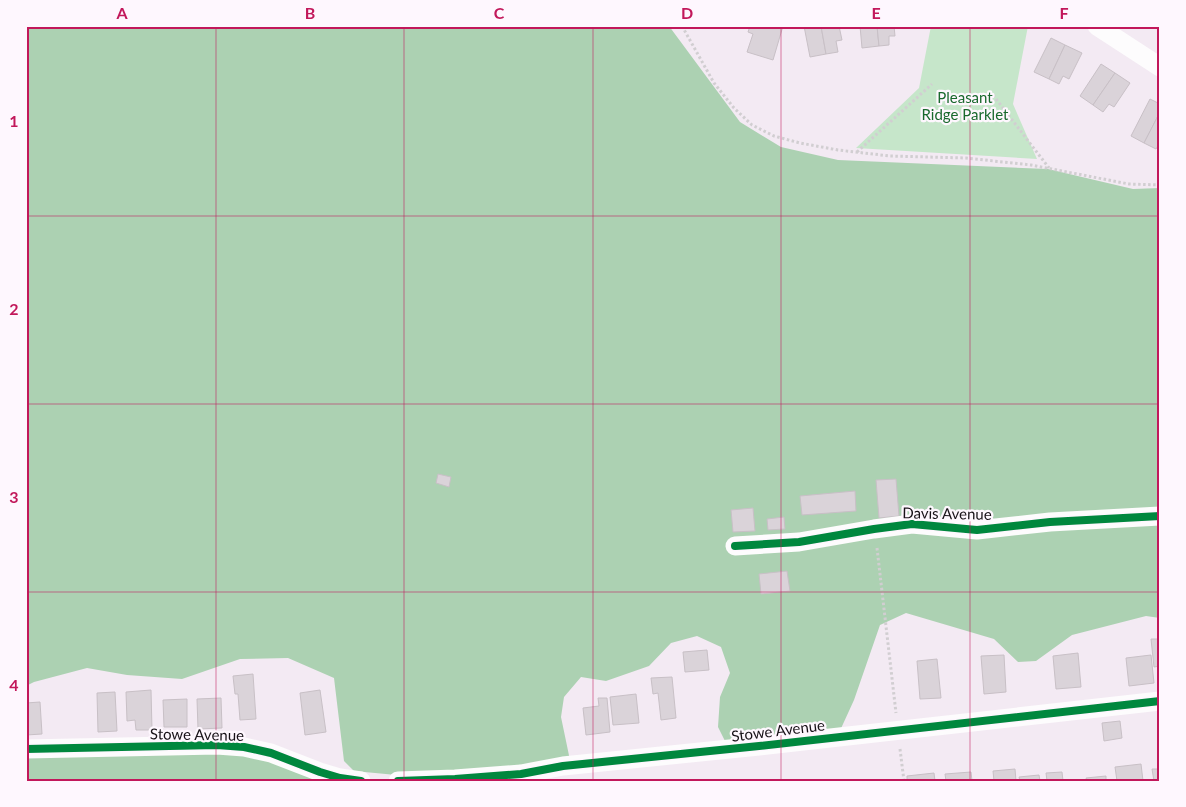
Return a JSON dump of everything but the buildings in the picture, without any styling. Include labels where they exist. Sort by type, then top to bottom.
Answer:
[{"type":"street","points":[[1097,26],[1160,67]]},
{"type":"street","name":"Davis Avenue","points":[[735,546],[799,542],[912,524],[977,530],[1050,522],[1160,516]]},
{"type":"street","name":"Stowe Avenue","points":[[398,781],[522,777],[563,766],[1160,701]]},
{"type":"street","name":"Stowe Avenue","points":[[26,749],[217,745],[244,747],[271,753],[340,778],[361,781]]},
{"type":"path","points":[[682,26],[714,83],[734,108],[752,124],[774,136],[838,150],[890,156],[966,158],[1031,165],[1129,184],[1160,186]]},
{"type":"path","points":[[856,152],[932,84]]},
{"type":"path","points":[[993,95],[1050,169]]},
{"type":"path","points":[[874,529],[904,781]]},
{"type":"green space","points":[[26,26],[669,26],[740,122],[781,147],[838,160],[1048,169],[1133,189],[1160,188],[1160,618],[1146,616],[1072,635],[1036,661],[1018,662],[994,639],[906,613],[880,625],[854,700],[838,735],[728,747],[718,727],[720,697],[730,673],[721,647],[697,636],[671,643],[649,666],[606,681],[581,677],[564,697],[561,717],[571,765],[428,778],[354,771],[344,761],[334,678],[288,658],[240,659],[182,679],[127,675],[87,668],[34,682],[26,686]]},
{"type":"green space","name":"Pleasant Ridge Parklet","points":[[931,26],[1028,26],[1013,104],[1037,159],[856,148],[919,88]]},
{"type":"green space","points":[[219,748],[342,781],[26,781],[26,753]]},
{"type":"cycle path","points":[[735,546],[799,542],[912,524],[977,530],[1050,522],[1160,516]]},
{"type":"cycle path","points":[[398,781],[521,774],[563,766],[1160,701]]},
{"type":"cycle path","points":[[26,749],[217,745],[244,747],[271,753],[340,778],[361,781]]}]
